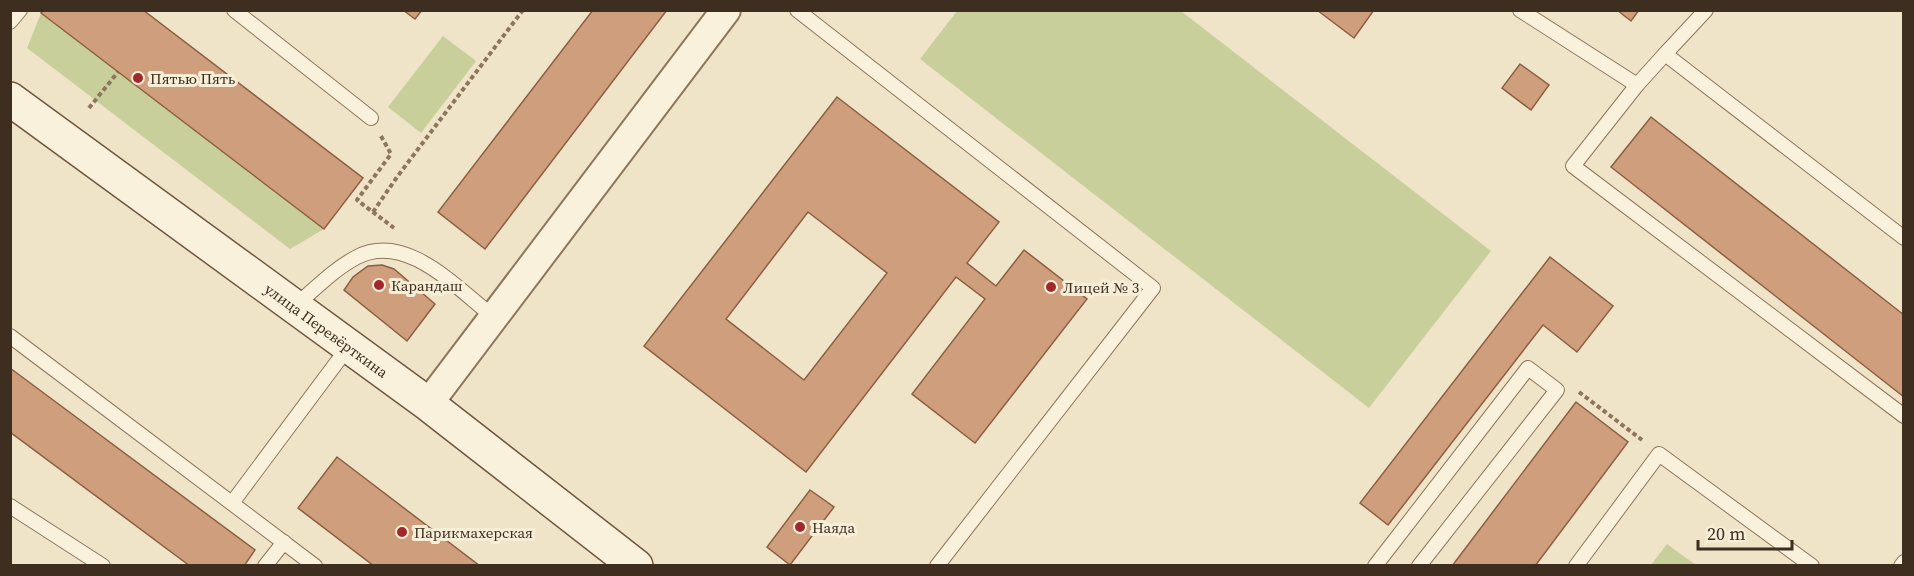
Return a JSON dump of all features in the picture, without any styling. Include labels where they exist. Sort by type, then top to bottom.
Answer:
[{"type":"street","points":[[428,404],[726,10]]},
{"type":"street","name":"улица Перевёрткина","points":[[10,99],[428,404],[636,566]]},
{"type":"lane","points":[[10,22],[20,10]]},
{"type":"lane","points":[[234,10],[371,118]]},
{"type":"lane","points":[[798,10],[1153,288],[937,566]]},
{"type":"lane","points":[[1520,10],[1637,85]]},
{"type":"lane","points":[[1706,10],[1637,85],[1573,166],[1904,416]]},
{"type":"lane","points":[[1665,54],[1904,238]]},
{"type":"lane","points":[[295,306],[340,268],[359,256],[396,251],[422,261],[494,317]]},
{"type":"lane","points":[[10,336],[315,566]]},
{"type":"lane","points":[[232,503],[349,346]]},
{"type":"lane","points":[[1375,566],[1528,368],[1557,390],[1419,566]]},
{"type":"lane","points":[[1576,566],[1659,454],[1812,566]]},
{"type":"lane","points":[[10,506],[102,565]]},
{"type":"lane","points":[[265,566],[284,542]]},
{"type":"path","points":[[373,212],[523,10]]},
{"type":"path","points":[[89,108],[118,72]]},
{"type":"path","points":[[371,118],[391,154],[357,200],[400,232]]},
{"type":"path","points":[[1557,390],[1580,393],[1659,454]]},
{"type":"green space","points":[[957,11],[1181,11],[1491,251],[1369,408],[920,59]]},
{"type":"green space","points":[[41,13],[324,229],[290,249],[27,48]]},
{"type":"green space","points":[[443,36],[476,61],[421,133],[388,107]]},
{"type":"green space","points":[[1667,544],[1696,565],[1651,565]]},
{"type":"building","points":[[44,10],[143,10],[363,178],[324,229],[41,13]]},
{"type":"building","points":[[403,10],[422,10],[415,19]]},
{"type":"building","points":[[593,10],[667,10],[485,249],[438,212]]},
{"type":"building","points":[[1317,10],[1374,10],[1354,38]]},
{"type":"building","points":[[1617,10],[1639,10],[1631,21]]},
{"type":"building","points":[[1520,64],[1549,85],[1531,110],[1502,88]]},
{"type":"building","points":[[837,97],[999,222],[967,263],[996,286],[1024,250],[1087,299],[975,443],[912,394],[985,299],[956,277],[806,472],[644,346]],"holes":[[[808,212],[887,273],[804,380],[726,319]]]},
{"type":"building","points":[[1651,117],[1904,315],[1904,397],[1611,167]]},
{"type":"building","points":[[1550,257],[1613,306],[1577,352],[1543,325],[1388,525],[1360,503]]},
{"type":"building","points":[[382,265],[394,269],[435,304],[407,341],[344,290],[353,277],[368,266]]},
{"type":"building","points":[[10,368],[255,550],[244,566],[190,566],[10,432]]},
{"type":"building","points":[[1576,402],[1628,442],[1535,566],[1452,566]]},
{"type":"building","points":[[337,457],[480,566],[374,566],[298,508]]},
{"type":"building","name":"Наяда","points":[[810,490],[834,507],[790,565],[767,547]]},
{"type":"place","name":"Пятью Пять","points":[[138,78]]},
{"type":"place","name":"Карандаш","points":[[379,285]]},
{"type":"place","name":"Лицей № 3","points":[[1051,287]]},
{"type":"place","name":"Наяда","points":[[800,527]]},
{"type":"place","name":"Парикмахерская","points":[[402,532]]}]
